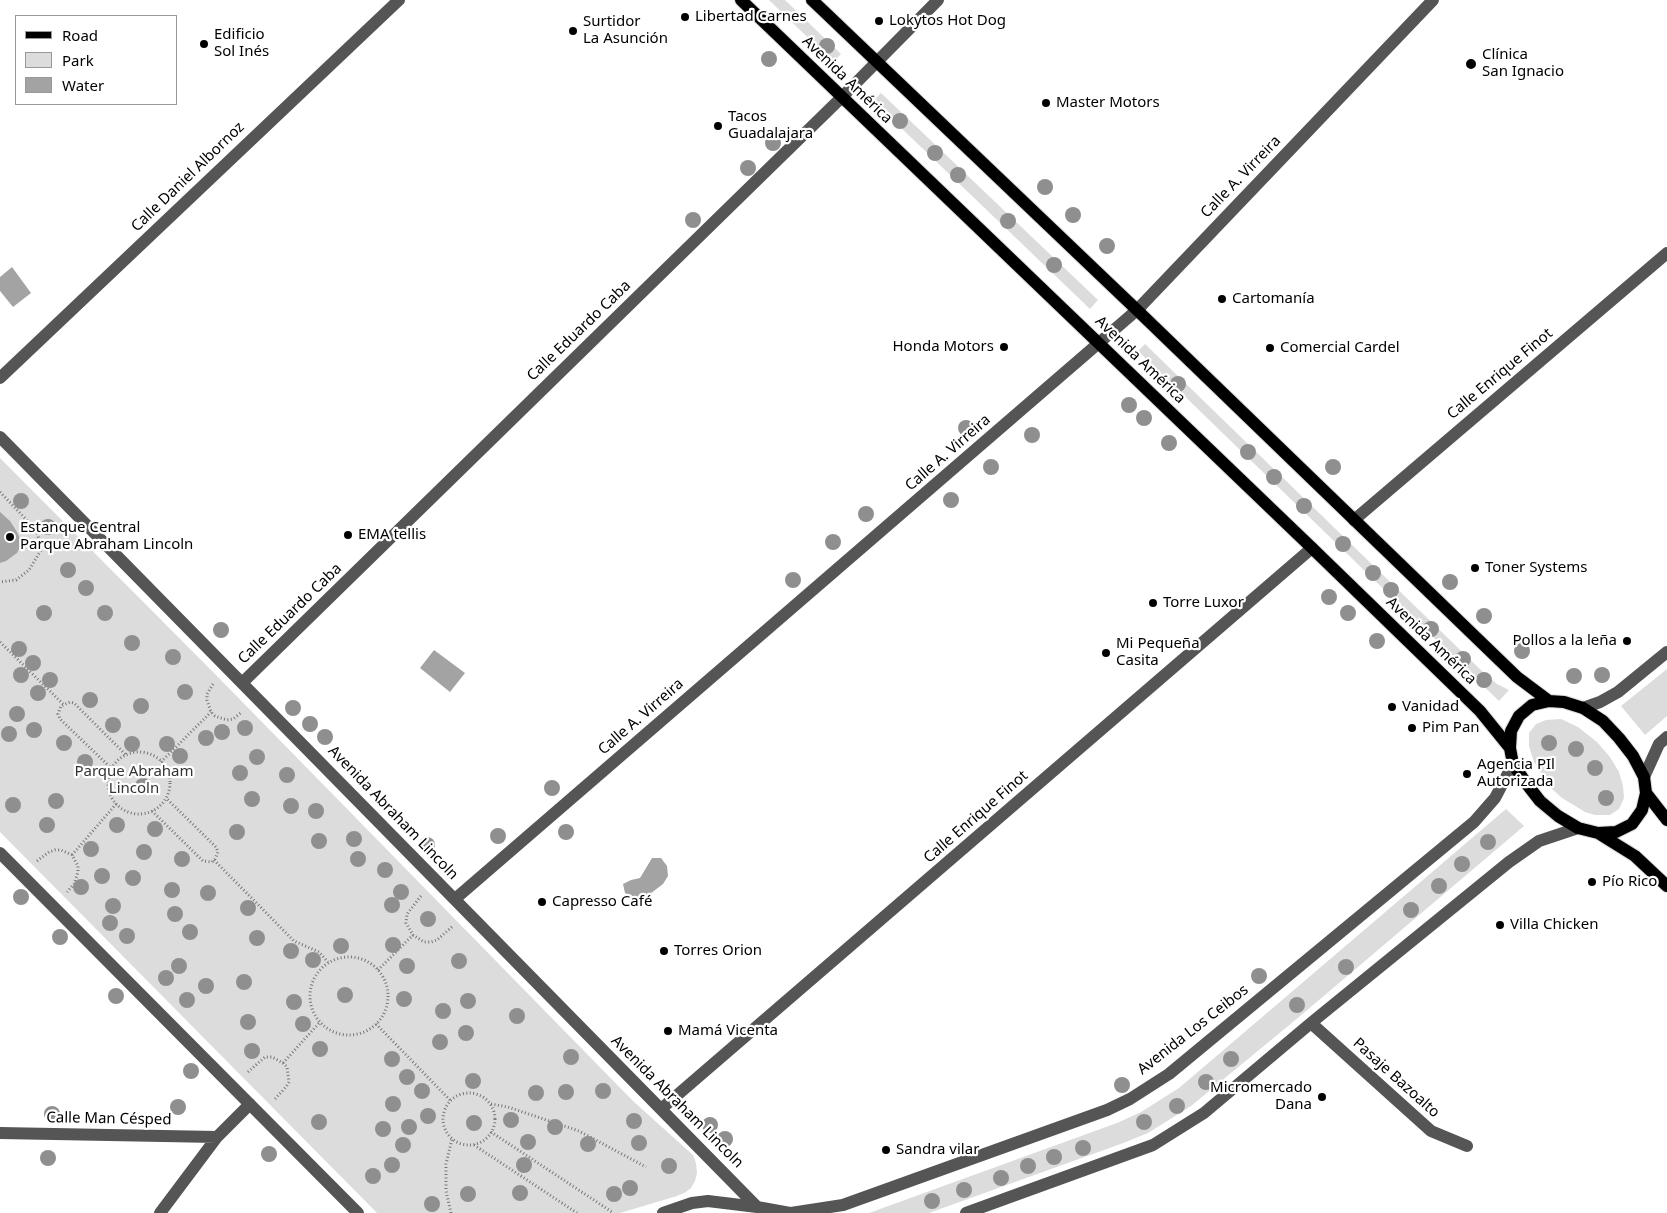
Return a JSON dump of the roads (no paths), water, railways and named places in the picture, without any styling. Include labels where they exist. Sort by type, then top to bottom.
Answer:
[{"type":"main road","name":"Avenida América","points":[[741,0],[1480,711],[1510,748]]},
{"type":"main road","points":[[812,0],[1517,677],[1549,701]]},
{"type":"main road","points":[[1549,701],[1564,702],[1583,708],[1603,721],[1619,738],[1633,756],[1644,777],[1646,793],[1642,810],[1632,824],[1616,832],[1598,833],[1578,828],[1558,816],[1540,801],[1513,764],[1510,748],[1511,731],[1519,716],[1532,705],[1549,701]]},
{"type":"main road","points":[[1646,793],[1667,820]]},
{"type":"main road","points":[[1598,833],[1635,856],[1667,886]]},
{"type":"street","name":"Calle Daniel Albornoz","points":[[0,378],[399,0]]},
{"type":"street","name":"Calle Eduardo Caba","points":[[242,683],[841,98],[938,0]]},
{"type":"street","name":"Calle A. Virreira","points":[[454,899],[1099,344],[1136,310],[1433,0]]},
{"type":"street","name":"Calle Enrique Finot","points":[[1354,520],[1667,253]]},
{"type":"street","name":"Avenida Abraham Lincoln","points":[[0,437],[760,1210]]},
{"type":"street","name":"Calle Enrique Finot","points":[[661,1110],[1312,548]]},
{"type":"street","points":[[1583,708],[1600,702],[1618,692],[1667,652]]},
{"type":"street","points":[[1644,777],[1655,751],[1667,737]]},
{"type":"street","name":"Avenida Los Ceibos","points":[[662,1213],[692,1203],[708,1201],[791,1213],[844,1205],[1106,1110],[1130,1099],[1168,1074],[1474,822],[1495,798],[1513,764]]},
{"type":"street","points":[[966,1213],[1154,1145],[1204,1113],[1508,862],[1539,841],[1578,828]]},
{"type":"street","points":[[0,853],[358,1213]]},
{"type":"street","name":"Pasaje Bazoalto","points":[[1311,1023],[1431,1131],[1467,1146]]},
{"type":"street","points":[[160,1213],[217,1137],[250,1104]]},
{"type":"street","name":"Calle Man Césped","points":[[0,1133],[217,1137]]},
{"type":"water","points":[[12,267],[31,293],[13,307],[0,291],[0,277]]},
{"type":"water","name":"Estanque Central Parque Abraham Lincoln","points":[[0,512],[10,521],[22,543],[17,553],[0,563]]},
{"type":"water","points":[[434,650],[465,673],[450,692],[420,668]]},
{"type":"water","points":[[652,858],[661,858],[667,866],[668,876],[663,884],[646,897],[632,897],[625,893],[623,884],[640,878]]},
{"type":"place","name":"Libertad Carnes","points":[[685,17]]},
{"type":"place","name":"Lokytos Hot Dog","points":[[879,21]]},
{"type":"place","name":"Surtidor La Asunción","points":[[573,31]]},
{"type":"place","name":"Edificio Sol Inés","points":[[204,44]]},
{"type":"place","name":"Clínica San Ignacio","points":[[1471,64]]},
{"type":"place","name":"Master Motors","points":[[1046,103]]},
{"type":"place","name":"Tacos Guadalajara","points":[[718,126]]},
{"type":"place","name":"Cartomanía","points":[[1222,299]]},
{"type":"place","name":"Honda Motors","points":[[1004,347]]},
{"type":"place","name":"Comercial Cardel","points":[[1270,348]]},
{"type":"place","name":"EMA tellis","points":[[348,535]]},
{"type":"place","name":"Estanque Central Parque Abraham Lincoln","points":[[10,537]]},
{"type":"place","name":"Toner Systems","points":[[1475,568]]},
{"type":"place","name":"Torre Luxor","points":[[1153,603]]},
{"type":"place","name":"Pollos a la leña","points":[[1627,641]]},
{"type":"place","name":"Mi Pequeña Casita","points":[[1106,653]]},
{"type":"place","name":"Vanidad","points":[[1392,707]]},
{"type":"place","name":"Pim Pan","points":[[1412,728]]},
{"type":"place","name":"Agencia PIl Autorizada","points":[[1467,774]]},
{"type":"place","name":"Pío Rico","points":[[1592,882]]},
{"type":"place","name":"Capresso Café","points":[[542,902]]},
{"type":"place","name":"Villa Chicken","points":[[1500,925]]},
{"type":"place","name":"Torres Orion","points":[[664,951]]},
{"type":"place","name":"Mamá Vicenta","points":[[668,1031]]},
{"type":"place","name":"Micromercado Dana","points":[[1322,1097]]},
{"type":"place","name":"Sandra vilar","points":[[886,1150]]},
{"type":"park label","name":"Parque Abraham Lincoln","points":[[134,780]]}]
